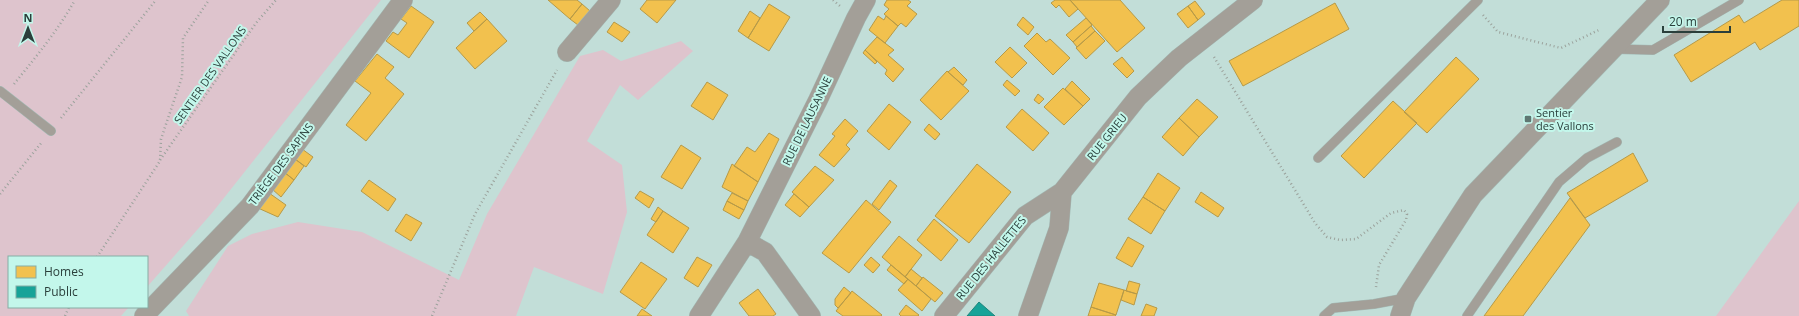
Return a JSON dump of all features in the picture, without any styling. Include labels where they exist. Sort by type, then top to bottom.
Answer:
[{"type":"street","name":"TRIÈGE DES SAPINS","points":[[144,316],[250,206],[403,0]]},
{"type":"street","points":[[567,52],[611,0]]},
{"type":"street","name":"RUE DE LAUSANNE","points":[[699,316],[747,242],[866,0]]},
{"type":"street","name":"RUE GRIEU","points":[[1062,192],[1138,97],[1179,58],[1253,0]]},
{"type":"street","points":[[1400,316],[1406,298],[1472,195],[1660,0]]},
{"type":"street","points":[[1028,316],[1059,228],[1062,192]]},
{"type":"street","name":"RUE DES HALLETTES","points":[[944,316],[1024,216],[1062,192]]},
{"type":"street","points":[[747,242],[764,252],[811,316]]},
{"type":"lane","points":[[1614,49],[1652,50],[1739,0]]},
{"type":"lane","points":[[1318,158],[1476,2]]},
{"type":"lane","points":[[2,93],[51,131]]},
{"type":"lane","points":[[1467,316],[1559,182],[1587,158],[1617,142]]},
{"type":"lane","points":[[1324,316],[1333,308],[1374,304],[1406,298]]},
{"type":"path","points":[[2,93],[38,56],[64,19],[75,0]]},
{"type":"path","points":[[0,194],[155,0]]},
{"type":"path","name":"SENTIER DES VALLONS","points":[[160,161],[161,138],[182,77],[183,38],[209,0]]},
{"type":"path","name":"SENTIER DES VALLONS","points":[[98,256],[160,161],[256,23],[276,0]]},
{"type":"path","points":[[1476,2],[1498,32],[1561,48],[1608,26]]},
{"type":"path","points":[[1203,39],[1315,223],[1327,237],[1340,240],[1356,239],[1391,213],[1404,210],[1407,214],[1406,220],[1379,265],[1374,304]]},
{"type":"path","points":[[432,316],[475,214],[567,52]]},
{"type":"shaded area","points":[[0,0],[381,0],[212,213],[148,286],[148,256],[8,256],[8,308],[128,308],[121,316],[0,316]]},
{"type":"shaded area","points":[[681,41],[693,51],[638,100],[620,85],[587,141],[622,165],[627,212],[603,294],[534,267],[516,316],[189,316],[186,311],[228,246],[252,234],[298,222],[362,232],[459,280],[487,214],[580,56],[603,50],[621,61]]},
{"type":"shaded area","points":[[1799,201],[1799,316],[1716,316]]},
{"type":"building: Homes","points":[[548,0],[577,0],[582,4],[570,19]]},
{"type":"building: Homes","points":[[647,0],[676,0],[657,23],[640,9]]},
{"type":"building: Homes","points":[[887,0],[908,0],[911,2],[907,6],[917,14],[906,27],[901,23],[898,26],[884,14],[889,9],[884,5]]},
{"type":"building: Homes","points":[[1055,0],[1070,0],[1078,9],[1069,17],[1059,5],[1056,8],[1051,3]]},
{"type":"building: Homes","points":[[1070,0],[1120,0],[1145,28],[1117,52]]},
{"type":"building: Homes","points":[[1782,0],[1799,0],[1799,26],[1760,50],[1755,42],[1691,82],[1674,55],[1739,15],[1744,23]]},
{"type":"building: Homes","points":[[1195,1],[1205,14],[1198,20],[1188,6]]},
{"type":"building: Homes","points":[[1335,3],[1349,29],[1243,86],[1229,61]]},
{"type":"building: Homes","points":[[582,4],[590,11],[578,25],[570,19]]},
{"type":"building: Homes","points":[[769,4],[790,17],[769,51],[748,38]]},
{"type":"building: Homes","points":[[411,6],[434,22],[409,58],[386,41],[393,32],[398,35],[407,23],[401,19]]},
{"type":"building: Homes","points":[[1188,6],[1198,20],[1188,28],[1177,14]]},
{"type":"building: Homes","points":[[750,11],[760,18],[748,38],[738,31]]},
{"type":"building: Homes","points":[[480,12],[487,19],[474,31],[467,23]]},
{"type":"building: Homes","points":[[878,16],[884,20],[886,16],[898,26],[885,43],[869,30]]},
{"type":"building: Homes","points":[[1023,17],[1034,27],[1028,35],[1017,25]]},
{"type":"building: Homes","points":[[1086,18],[1092,25],[1073,42],[1066,35]]},
{"type":"building: Homes","points":[[487,19],[507,41],[475,69],[456,48]]},
{"type":"building: Homes","points":[[614,22],[630,32],[622,42],[607,32]]},
{"type":"building: Homes","points":[[1091,26],[1095,31],[1077,47],[1073,42]]},
{"type":"building: Homes","points":[[1095,31],[1105,41],[1086,59],[1076,48]]},
{"type":"building: Homes","points":[[1037,33],[1046,42],[1050,39],[1070,58],[1053,75],[1024,46]]},
{"type":"building: Homes","points":[[877,37],[894,50],[888,55],[904,69],[893,82],[885,74],[887,70],[865,50]]},
{"type":"building: Homes","points":[[1010,47],[1027,63],[1012,78],[995,62]]},
{"type":"building: Homes","points":[[865,50],[877,62],[875,64],[863,53]]},
{"type":"building: Homes","points":[[377,54],[394,67],[385,78],[404,94],[366,141],[346,125],[371,93],[355,81]]},
{"type":"building: Homes","points":[[1122,57],[1134,71],[1127,78],[1113,64]]},
{"type":"building: Homes","points":[[1456,57],[1479,79],[1427,133],[1404,112]]},
{"type":"building: Homes","points":[[954,67],[967,80],[963,85],[948,72]]},
{"type":"building: Homes","points":[[947,71],[969,91],[941,120],[920,100]]},
{"type":"building: Homes","points":[[1007,80],[1020,91],[1015,96],[1003,85]]},
{"type":"building: Homes","points":[[1072,81],[1090,99],[1083,106],[1065,89]]},
{"type":"building: Homes","points":[[707,82],[728,95],[713,120],[691,106]]},
{"type":"building: Homes","points":[[1063,88],[1083,106],[1064,125],[1044,107]]},
{"type":"building: Homes","points":[[1038,94],[1044,99],[1039,104],[1034,100]]},
{"type":"building: Homes","points":[[1197,99],[1218,117],[1199,137],[1179,118]]},
{"type":"building: Homes","points":[[1393,101],[1417,123],[1364,178],[1341,156]]},
{"type":"building: Homes","points":[[889,104],[911,122],[889,150],[867,131]]},
{"type":"building: Homes","points":[[1022,109],[1049,133],[1033,151],[1006,127]]},
{"type":"building: Homes","points":[[1179,118],[1199,137],[1183,156],[1162,137]]},
{"type":"building: Homes","points":[[845,119],[858,131],[846,145],[850,149],[834,167],[819,155],[835,136],[832,134]]},
{"type":"building: Homes","points":[[929,124],[940,134],[935,140],[924,130]]},
{"type":"building: Homes","points":[[769,133],[779,139],[758,182],[734,166],[747,147],[755,152]]},
{"type":"building: Homes","points":[[681,145],[701,158],[682,189],[661,177]]},
{"type":"building: Homes","points":[[302,149],[313,157],[306,167],[295,159]]},
{"type":"building: Homes","points":[[1633,153],[1648,181],[1585,218],[1567,193]]},
{"type":"building: Homes","points":[[295,159],[304,166],[294,180],[284,172]]},
{"type":"building: Homes","points":[[732,164],[758,182],[748,201],[722,187]]},
{"type":"building: Homes","points":[[977,164],[1011,192],[969,243],[935,216]]},
{"type":"building: Homes","points":[[815,166],[834,180],[809,207],[792,192]]},
{"type":"building: Homes","points":[[284,172],[294,180],[281,197],[272,189]]},
{"type":"building: Homes","points":[[1158,173],[1180,188],[1165,211],[1143,197]]},
{"type":"building: Homes","points":[[369,180],[396,199],[388,211],[361,191]]},
{"type":"building: Homes","points":[[890,180],[897,186],[879,210],[872,204]]},
{"type":"building: Homes","points":[[640,191],[654,199],[649,208],[635,198]]},
{"type":"building: Homes","points":[[1201,192],[1224,208],[1218,217],[1195,202]]},
{"type":"building: Homes","points":[[269,193],[286,205],[278,217],[258,208]]},
{"type":"building: Homes","points":[[732,193],[748,201],[744,210],[727,201]]},
{"type":"building: Homes","points":[[794,194],[809,207],[800,217],[785,205]]},
{"type":"building: Homes","points":[[1143,197],[1165,211],[1151,234],[1128,219]]},
{"type":"building: Homes","points":[[1570,198],[1590,225],[1523,316],[1484,316]]},
{"type":"building: Homes","points":[[866,200],[891,222],[849,273],[822,253]]},
{"type":"building: Homes","points":[[727,201],[744,210],[739,219],[723,210]]},
{"type":"building: Homes","points":[[658,207],[663,211],[656,222],[651,219]]},
{"type":"building: Homes","points":[[663,211],[689,228],[673,253],[647,235]]},
{"type":"building: Homes","points":[[406,214],[422,223],[411,241],[395,231]]},
{"type":"building: Homes","points":[[934,219],[958,240],[941,261],[917,240]]},
{"type":"building: Homes","points":[[899,236],[922,255],[905,277],[882,257]]},
{"type":"building: Homes","points":[[1128,237],[1144,246],[1132,267],[1116,258]]},
{"type":"building: Homes","points":[[697,257],[712,265],[698,287],[684,278]]},
{"type":"building: Homes","points":[[871,257],[880,265],[873,273],[864,265]]},
{"type":"building: Homes","points":[[641,262],[667,279],[645,309],[620,292]]},
{"type":"building: Homes","points":[[891,265],[908,279],[904,284],[887,270]]},
{"type":"building: Homes","points":[[911,269],[922,278],[916,286],[905,277]]},
{"type":"building: Homes","points":[[923,277],[943,293],[935,302],[916,286]]},
{"type":"building: Homes","points":[[908,279],[931,299],[922,311],[898,290]]},
{"type":"building: Homes","points":[[1129,281],[1140,284],[1137,294],[1126,291]]},
{"type":"building: Homes","points":[[1099,283],[1124,290],[1116,315],[1091,307]]},
{"type":"building: Homes","points":[[844,287],[851,293],[838,308],[835,305],[835,299]]},
{"type":"building: Homes","points":[[758,289],[776,314],[773,316],[749,316],[739,303]]},
{"type":"building: Homes","points":[[1124,290],[1137,294],[1134,305],[1121,300]]},
{"type":"building: Homes","points":[[852,291],[882,315],[843,316],[836,311]]},
{"type":"building: Homes","points":[[1146,304],[1157,308],[1154,316],[1141,316]]},
{"type":"building: Homes","points":[[906,305],[919,315],[901,316],[899,314]]},
{"type":"building: Homes","points":[[1091,307],[1116,315],[1088,316]]},
{"type":"building: Homes","points":[[642,309],[652,316],[637,316]]},
{"type":"building: Public","points":[[979,302],[995,316],[967,316]]},
{"type":"place","name":"Sentier des Vallons","points":[[1528,119]]}]
